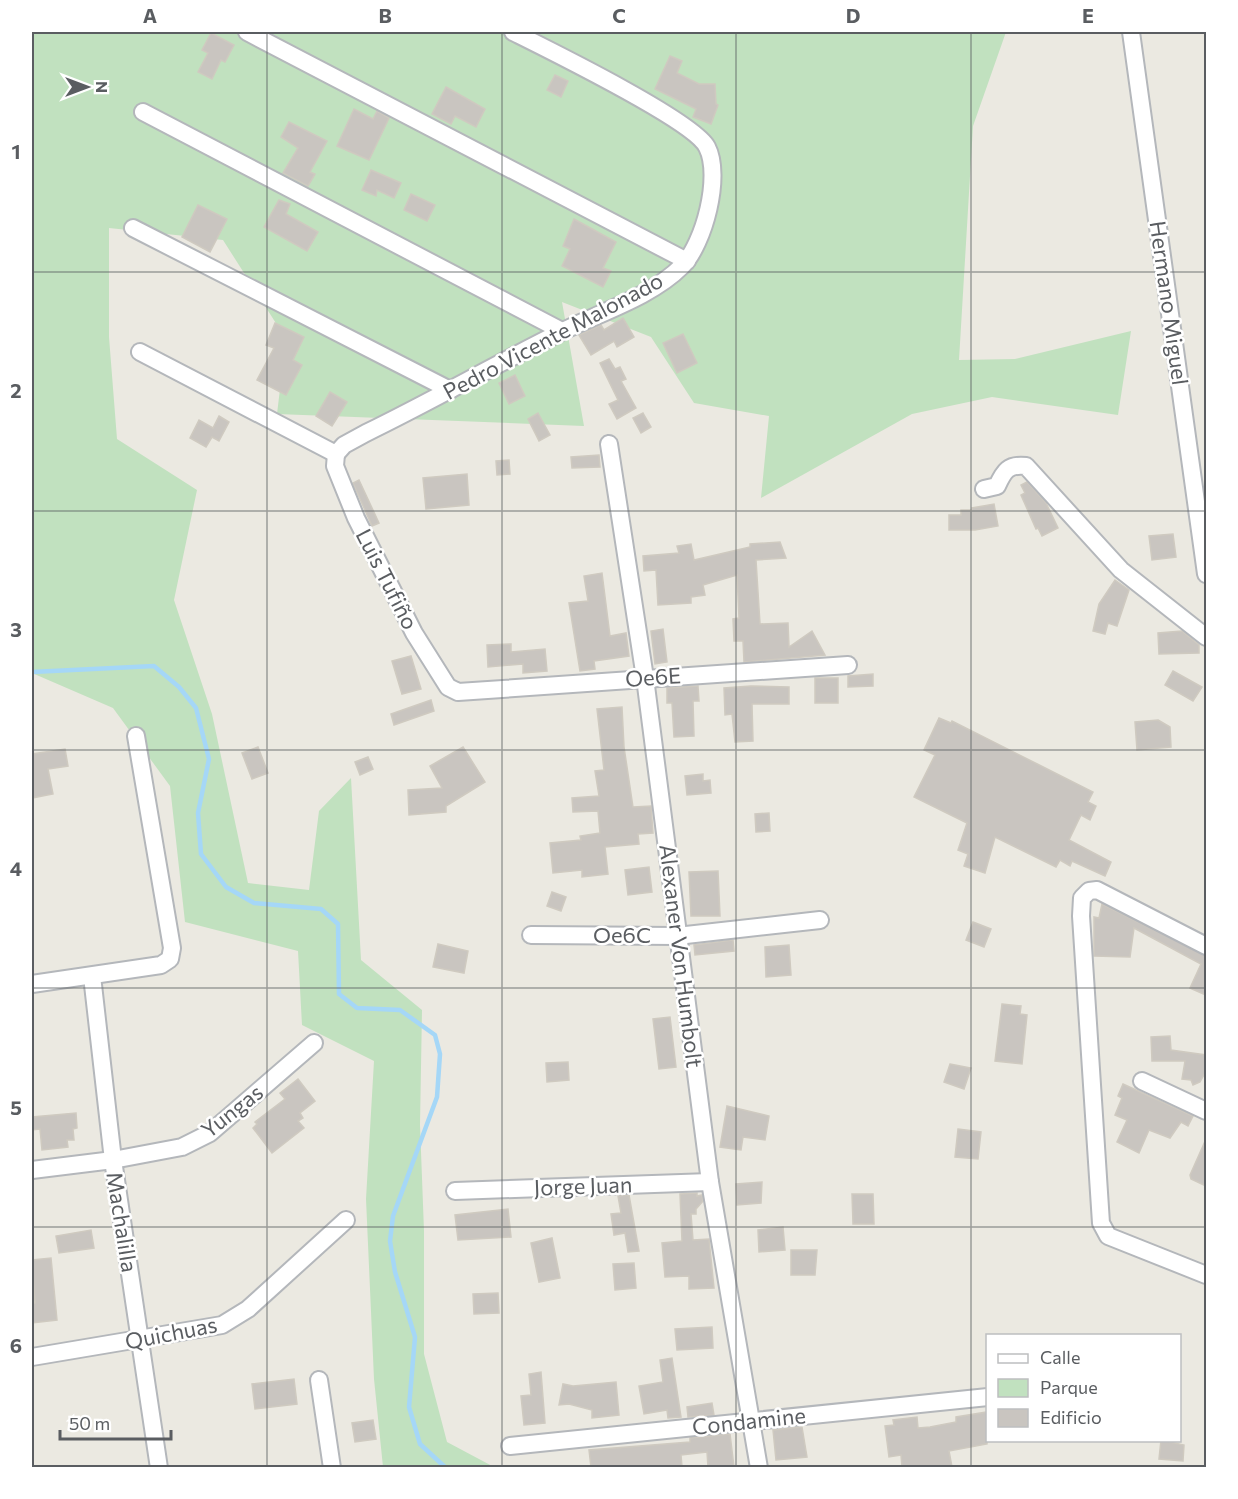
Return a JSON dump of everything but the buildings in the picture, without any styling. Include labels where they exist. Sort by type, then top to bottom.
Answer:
[{"type":"street","points":[[247,32],[687,261]]},
{"type":"street","name":"Pedro Vicente Malonado","points":[[336,454],[345,445],[366,433],[562,331],[655,287],[687,261],[708,218],[711,171],[708,147],[696,134],[621,88],[513,32]]},
{"type":"street","name":"Hermano Miguel","points":[[1131,32],[1206,574]]},
{"type":"street","points":[[143,112],[562,331]]},
{"type":"street","points":[[132,228],[450,390]]},
{"type":"street","points":[[140,352],[336,454]]},
{"type":"street","name":"Alexaner Von Humbolt","points":[[609,444],[645,678],[710,1182],[727,1292],[759,1467]]},
{"type":"street","name":"Luis Tufiño","points":[[336,454],[335,466],[356,518],[414,633],[448,687],[458,692]]},
{"type":"street","points":[[984,489],[997,486],[1004,470],[1014,465],[1026,466],[1122,570],[1206,637]]},
{"type":"street","name":"Oe6E","points":[[458,692],[848,665]]},
{"type":"street","points":[[32,984],[161,965],[170,959],[172,948],[136,736]]},
{"type":"street","points":[[1206,946],[1097,890],[1089,891],[1082,898],[1081,916],[1101,1223],[1108,1236],[1206,1275]]},
{"type":"street","name":"Oe6C","points":[[531,935],[677,936],[820,920]]},
{"type":"street","name":"Machalilla","points":[[92,976],[113,1160],[159,1467]]},
{"type":"street","name":"Yungas","points":[[32,1170],[113,1160],[182,1147],[210,1133],[314,1043]]},
{"type":"street","points":[[1142,1081],[1206,1111]]},
{"type":"street","name":"Jorge Juan","points":[[455,1191],[710,1182]]},
{"type":"street","name":"Quichuas","points":[[32,1357],[222,1325],[248,1309],[346,1220]]},
{"type":"street","points":[[320,1380],[332,1467]]},
{"type":"street","name":"Condamine","points":[[510,1446],[986,1397]]},
{"type":"green space","points":[[32,32],[1006,32],[973,126],[959,360],[1015,359],[1131,331],[1118,415],[992,397],[912,414],[761,498],[769,416],[694,403],[651,337],[562,302],[584,426],[277,414],[286,339],[223,240],[109,228],[109,337],[117,439],[197,490],[174,600],[212,714],[248,883],[309,890],[319,811],[351,778],[361,960],[422,1010],[420,1125],[424,1231],[424,1354],[447,1442],[494,1467],[383,1467],[374,1379],[366,1199],[374,1061],[302,1025],[298,951],[185,922],[170,786],[113,708],[32,673]]},
{"type":"waterway","points":[[32,672],[154,666],[179,687],[196,708],[209,759],[198,813],[201,854],[226,887],[254,903],[321,909],[338,924],[339,994],[357,1008],[400,1010],[435,1035],[440,1054],[437,1097],[393,1216],[390,1241],[395,1272],[415,1337],[409,1407],[420,1444],[446,1468]]}]
